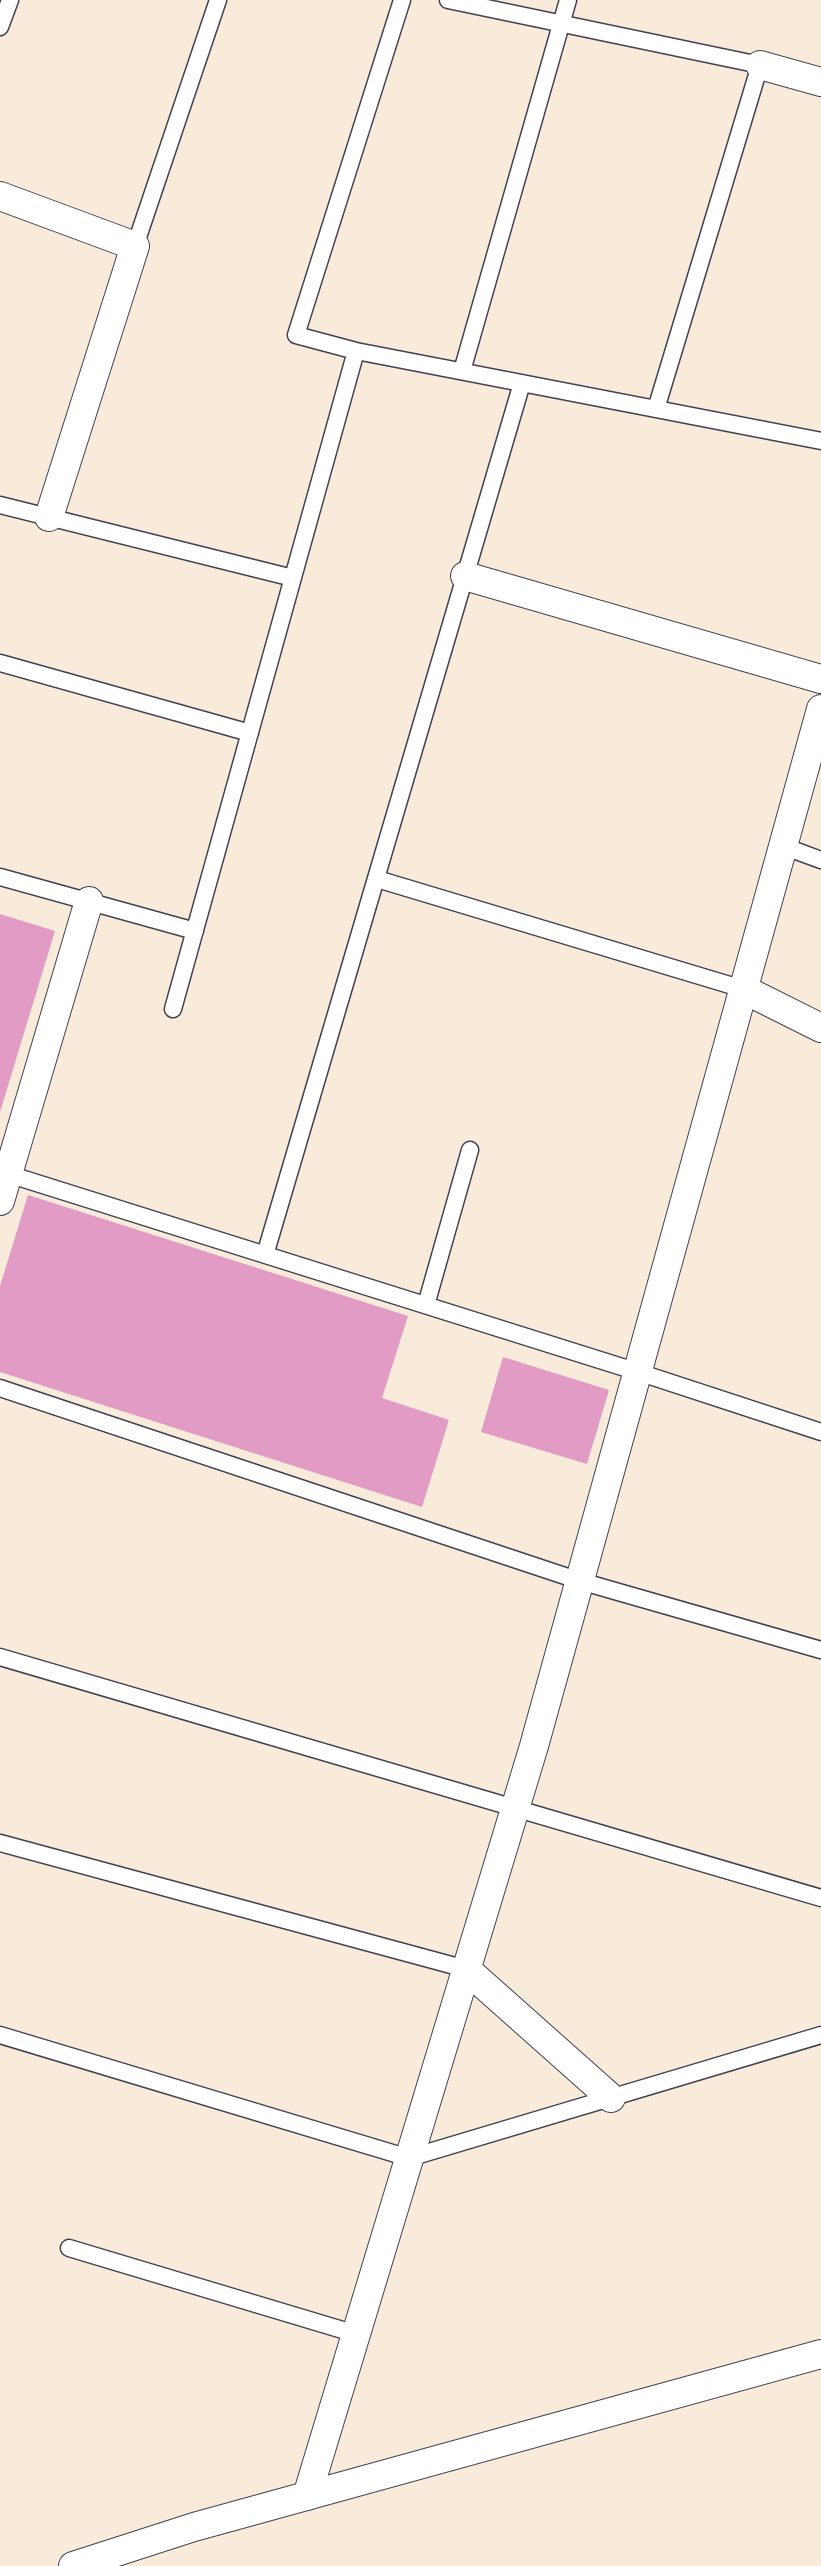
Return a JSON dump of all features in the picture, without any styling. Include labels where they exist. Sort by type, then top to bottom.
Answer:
[{"type":"street","points":[[760,65],[821,82]]},
{"type":"street","points":[[0,196],[135,246],[50,517]]},
{"type":"street","points":[[465,576],[821,680]]},
{"type":"street","points":[[307,2496],[516,1807],[821,709]]},
{"type":"street","points":[[0,1201],[89,901]]},
{"type":"street","points":[[743,989],[821,1028]]},
{"type":"street","points":[[466,1969],[611,2098]]},
{"type":"street","points":[[77,2565],[194,2527],[821,2354]]},
{"type":"lane","points":[[0,27],[10,0]]},
{"type":"lane","points":[[135,246],[218,0]]},
{"type":"lane","points":[[402,0],[296,335],[356,351],[821,441]]},
{"type":"lane","points":[[448,0],[760,65],[656,409]]},
{"type":"lane","points":[[462,371],[568,0]]},
{"type":"lane","points":[[173,1009],[356,351]]},
{"type":"lane","points":[[265,1255],[522,383]]},
{"type":"lane","points":[[0,504],[293,578]]},
{"type":"lane","points":[[0,663],[250,733]]},
{"type":"lane","points":[[783,846],[821,860]]},
{"type":"lane","points":[[0,877],[195,930]]},
{"type":"lane","points":[[377,879],[743,989]]},
{"type":"lane","points":[[426,1305],[470,1150]]},
{"type":"lane","points":[[8,1174],[638,1372],[821,1432]]},
{"type":"lane","points":[[0,1388],[580,1581],[821,1650]]},
{"type":"lane","points":[[0,1657],[821,1898]]},
{"type":"lane","points":[[0,1842],[466,1969]]},
{"type":"lane","points":[[0,2034],[409,2158],[821,2035]]},
{"type":"lane","points":[[69,2248],[356,2334]]},
{"type":"building","points":[[0,914],[55,931],[0,1112]]},
{"type":"building","points":[[28,1195],[408,1316],[382,1398],[449,1420],[422,1507],[0,1372],[0,1286]]},
{"type":"building","points":[[503,1357],[609,1390],[587,1464],[481,1432]]}]
